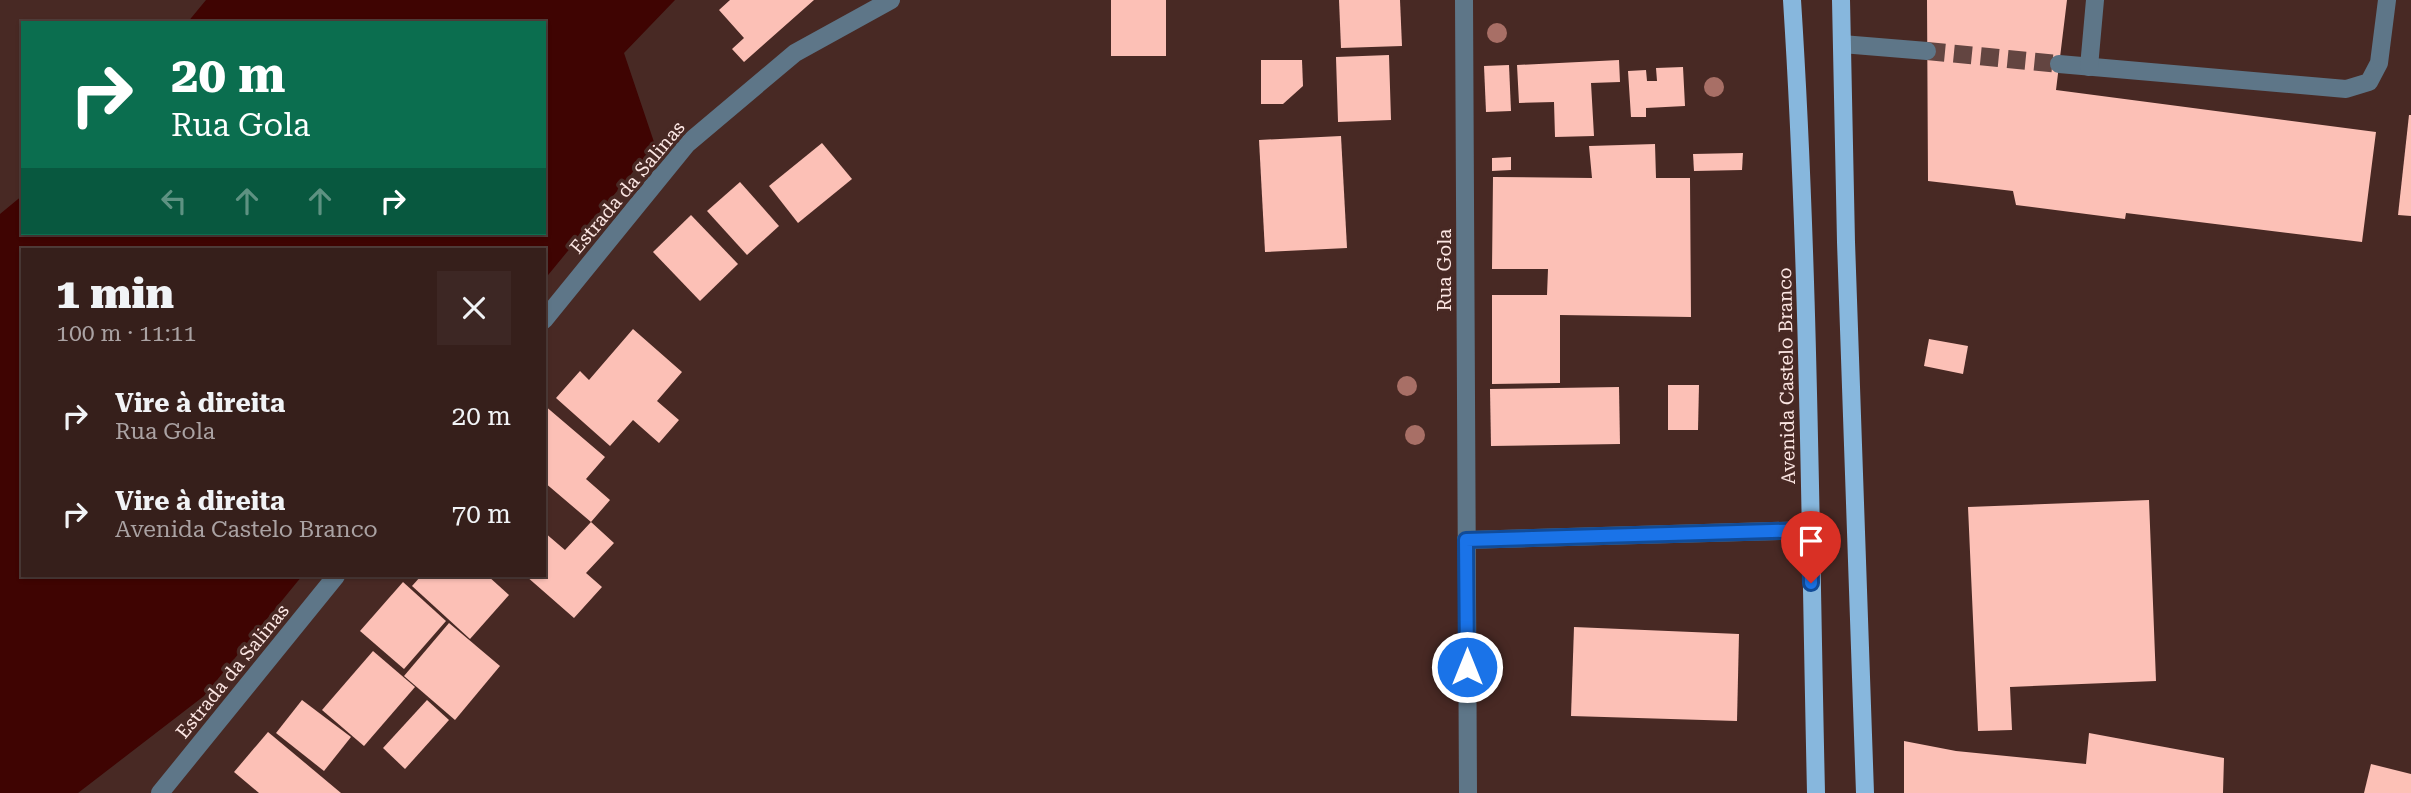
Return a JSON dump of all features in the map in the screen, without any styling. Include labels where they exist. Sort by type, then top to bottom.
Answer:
[{"type":"main road","name":"Avenida Castelo Branco","points":[[1792,0],[1803,201],[1816,793]]},
{"type":"main road","points":[[1841,0],[1846,242],[1865,793]]},
{"type":"street","name":"Estrada da Salinas","points":[[546,318],[687,144],[795,53],[891,0]]},
{"type":"street","name":"Rua Gola","points":[[1464,0],[1468,793]]},
{"type":"street","points":[[2089,66],[2095,0]]},
{"type":"street","points":[[2059,64],[2346,89],[2370,82],[2379,63],[2387,0]]},
{"type":"street","points":[[1842,44],[1927,51]]},
{"type":"street","points":[[1466,540],[1810,530]]},
{"type":"street","name":"Estrada da Salinas","points":[[160,793],[335,577]]},
{"type":"shaded area","points":[[206,0],[675,0],[624,53],[655,145],[546,278],[546,248],[21,248],[21,577],[301,577],[204,696],[78,793],[0,793],[0,214],[21,197],[21,235],[546,235],[546,21],[189,21]]},
{"type":"building","points":[[730,0],[814,0],[744,62],[732,49],[744,38],[719,10]]},
{"type":"building","points":[[1111,0],[1166,0],[1166,56],[1111,56]]},
{"type":"building","points":[[1339,0],[1400,0],[1402,46],[1341,48]]},
{"type":"building","points":[[1927,0],[2067,0],[2056,90],[2376,132],[2362,242],[2126,213],[2125,219],[2016,205],[2013,191],[1928,181]]},
{"type":"building","points":[[1389,55],[1391,120],[1338,122],[1336,57]]},
{"type":"building","points":[[1261,60],[1302,60],[1303,86],[1283,104],[1261,104]]},
{"type":"building","points":[[1619,60],[1620,82],[1591,83],[1594,136],[1555,137],[1554,102],[1519,103],[1517,65]]},
{"type":"building","points":[[1509,65],[1511,111],[1486,112],[1484,66]]},
{"type":"building","points":[[1683,67],[1685,106],[1646,108],[1646,117],[1631,117],[1628,71],[1646,70],[1647,81],[1657,81],[1656,68]]},
{"type":"building","points":[[2411,115],[2411,216],[2398,215]]},
{"type":"building","points":[[1341,136],[1347,248],[1265,252],[1259,140]]},
{"type":"building","points":[[822,143],[852,179],[798,223],[769,186]]},
{"type":"building","points":[[1655,144],[1656,178],[1690,178],[1691,317],[1560,315],[1560,383],[1492,384],[1492,295],[1547,295],[1548,269],[1492,269],[1493,177],[1592,178],[1589,146]]},
{"type":"building","points":[[1743,153],[1742,170],[1694,171],[1693,154]]},
{"type":"building","points":[[1511,157],[1511,170],[1492,171],[1492,158]]},
{"type":"building","points":[[740,182],[779,226],[747,255],[707,211]]},
{"type":"building","points":[[691,215],[738,264],[700,301],[653,252]]},
{"type":"building","points":[[633,329],[682,372],[657,401],[679,420],[659,443],[633,420],[610,446],[556,398],[580,371],[589,380]]},
{"type":"building","points":[[1929,339],[1968,346],[1963,374],[1924,366]]},
{"type":"building","points":[[1668,385],[1699,385],[1698,430],[1668,430]]},
{"type":"building","points":[[1619,387],[1620,444],[1491,446],[1490,389]]},
{"type":"building","points":[[546,407],[605,457],[586,479],[610,500],[591,522],[546,484]]},
{"type":"building","points":[[2149,500],[2156,681],[2010,687],[2012,730],[1978,731],[1968,507]]},
{"type":"building","points":[[591,522],[614,543],[586,573],[602,587],[574,618],[527,577],[546,577],[546,534],[565,550]]},
{"type":"building","points":[[420,577],[489,577],[509,595],[470,639],[412,586]]},
{"type":"building","points":[[403,582],[446,621],[404,669],[360,631]]},
{"type":"building","points":[[449,623],[500,666],[455,720],[404,676]]},
{"type":"building","points":[[1574,627],[1739,634],[1737,721],[1571,716]]},
{"type":"building","points":[[373,651],[415,687],[364,746],[322,710]]},
{"type":"building","points":[[302,700],[351,737],[324,771],[276,733]]},
{"type":"building","points":[[427,700],[449,720],[405,769],[383,748]]},
{"type":"building","points":[[268,732],[341,793],[259,793],[234,772]]},
{"type":"building","points":[[2089,733],[2224,758],[2223,793],[1904,793],[1904,741],[1956,751],[2086,764]]},
{"type":"building","points":[[2371,764],[2411,774],[2411,793],[2364,793]]},
{"type":"tunnel","points":[[1927,51],[2059,64]]},
{"type":"route","points":[[1467,667],[1466,540],[1810,530],[1811,583]]}]
